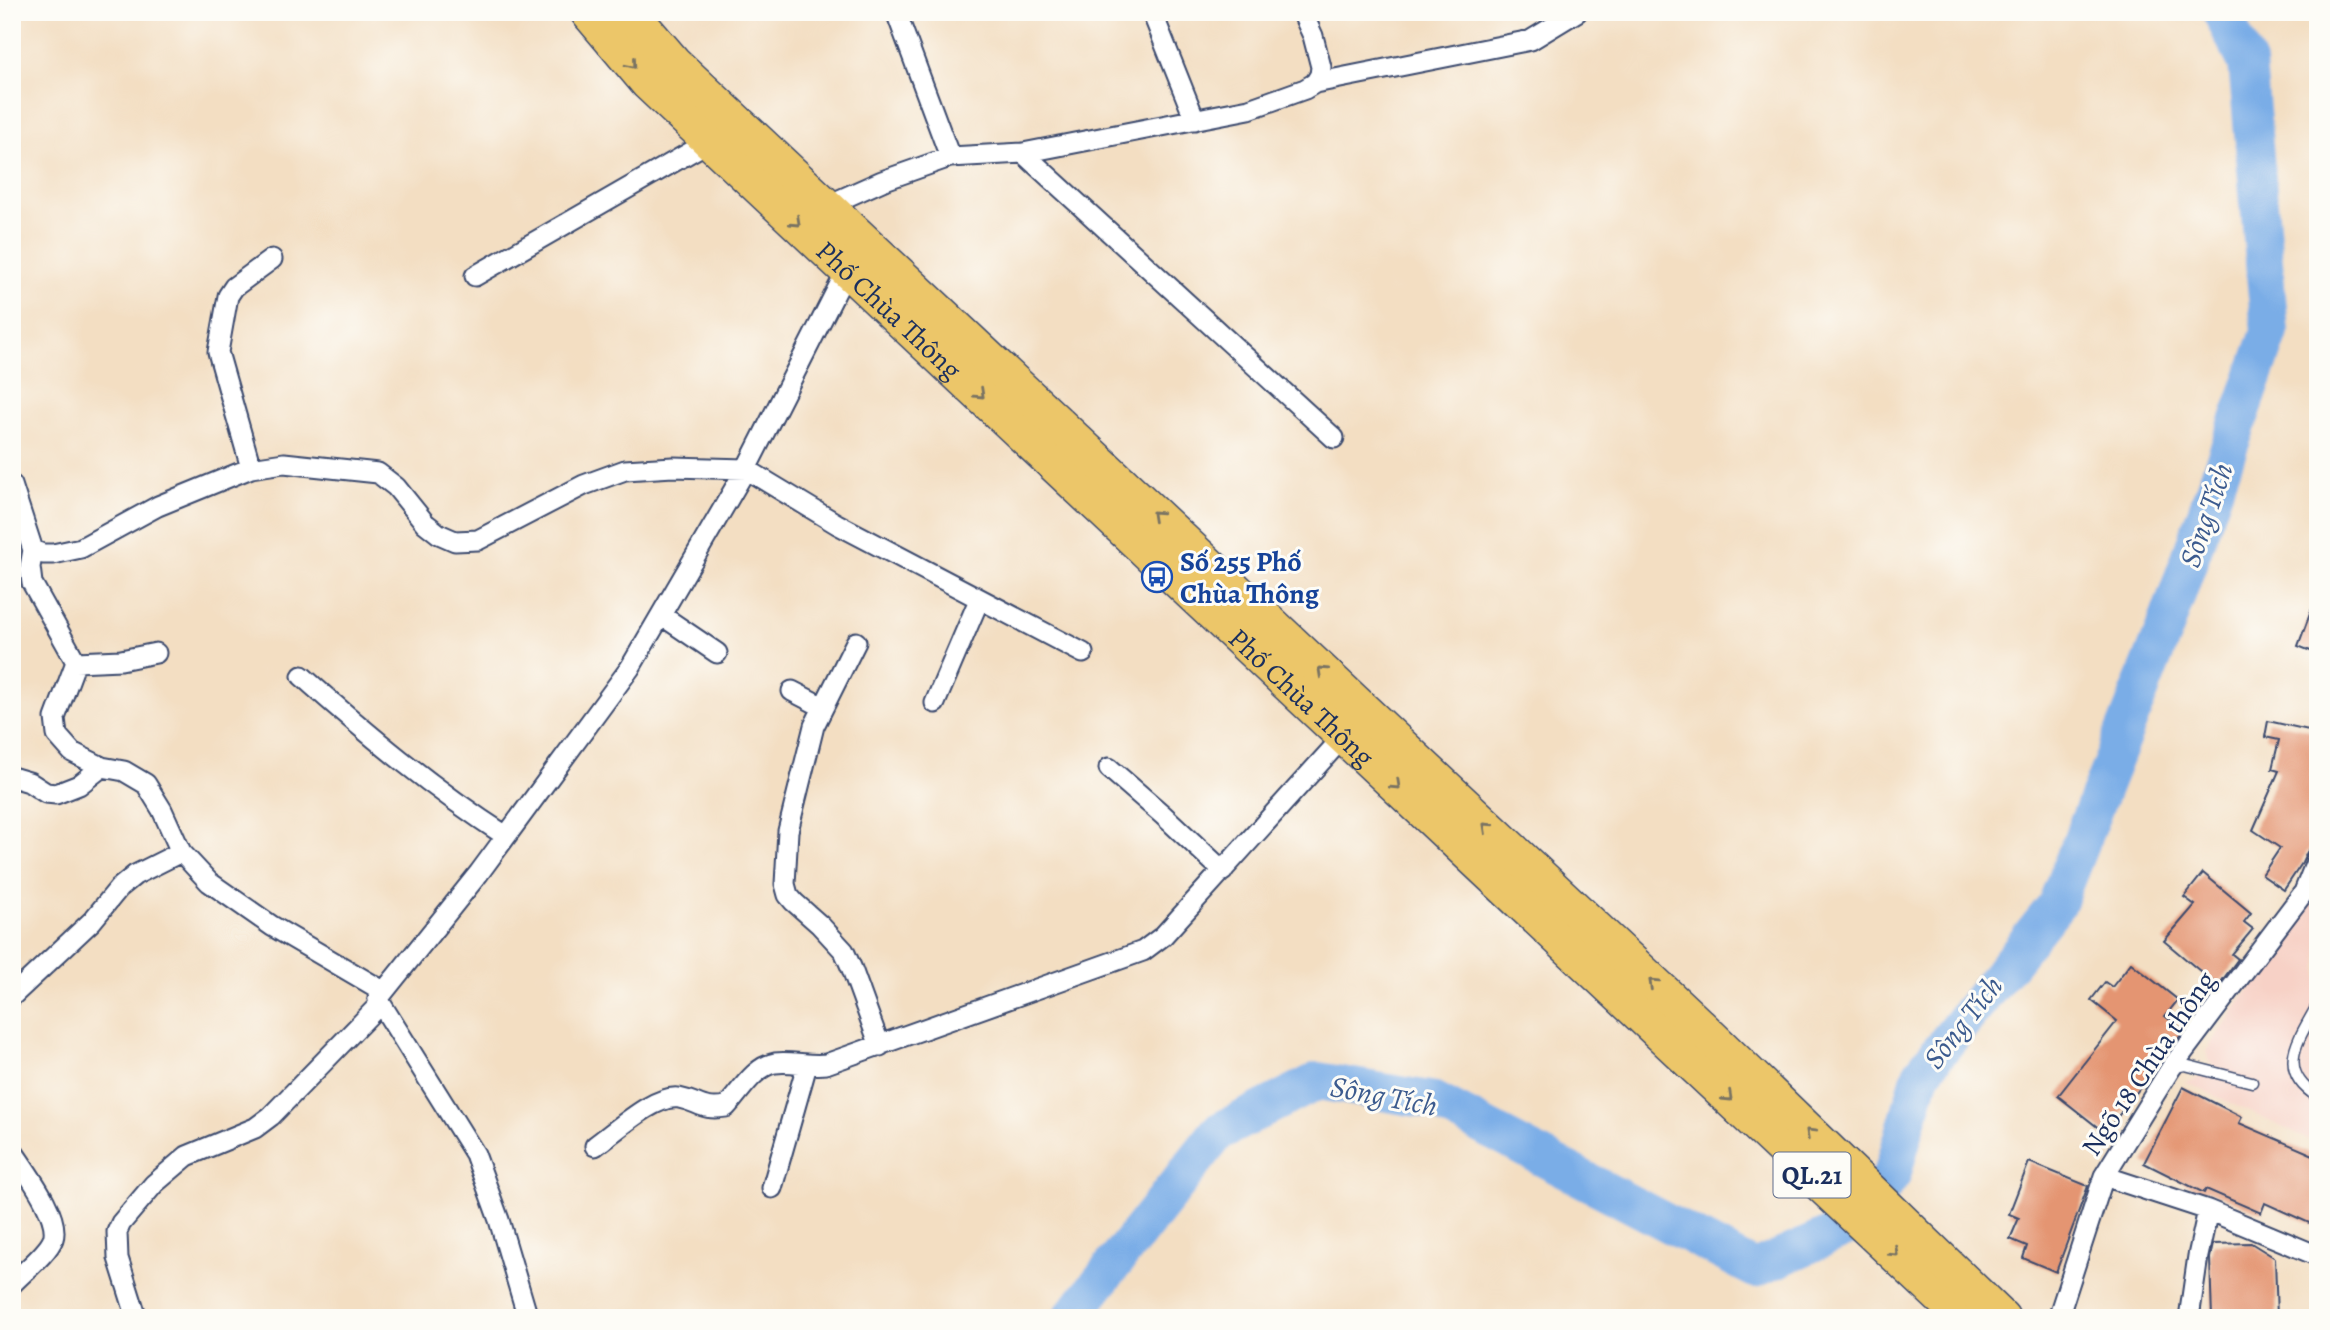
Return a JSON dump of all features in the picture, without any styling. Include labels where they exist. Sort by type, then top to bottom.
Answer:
[{"type":"highway","name":"Phố Chùa Thông","points":[[588,12],[648,83],[1344,736],[1690,1040]]},
{"type":"highway","name":"Phố Chùa Thông","points":[[630,12],[673,62],[827,206],[1958,1300],[2002,1318]]},
{"type":"street","points":[[896,12],[950,157]]},
{"type":"street","points":[[1152,12],[1195,120]]},
{"type":"street","points":[[1302,12],[1321,66],[1315,83]]},
{"type":"street","points":[[827,206],[882,181],[950,157],[1023,153],[1249,109],[1315,83],[1531,40],[1577,12]]},
{"type":"street","points":[[475,276],[710,141]]},
{"type":"street","points":[[1023,153],[1334,438]]},
{"type":"street","points":[[251,468],[218,352],[228,296],[234,288],[272,259]]},
{"type":"street","points":[[135,1312],[118,1258],[117,1232],[121,1223],[154,1184],[187,1156],[255,1128],[271,1116],[382,997],[506,836],[630,668],[746,469],[847,270]]},
{"type":"street","points":[[33,550],[53,554],[80,548],[158,506],[251,468],[284,463],[378,473],[396,487],[425,523],[439,534],[455,541],[478,540],[584,485],[625,470],[673,467],[746,469],[837,524],[1083,653]]},
{"type":"street","points":[[12,485],[33,550],[30,567],[32,583],[76,662],[55,718],[57,735],[72,752],[102,767],[124,771],[146,784],[162,810],[181,852],[209,882],[382,997],[475,1154],[499,1220],[528,1318]]},
{"type":"street","points":[[935,703],[979,600]]},
{"type":"street","points":[[661,615],[717,653]]},
{"type":"street","points":[[856,642],[814,726],[786,845],[785,884],[794,902],[844,951],[880,1046]]},
{"type":"street","points":[[76,662],[121,660],[156,653]]},
{"type":"street","points":[[302,676],[412,769],[460,806],[506,836]]},
{"type":"street","points":[[792,691],[823,707]]},
{"type":"street","points":[[596,1146],[660,1099],[677,1098],[708,1109],[726,1107],[741,1088],[763,1068],[775,1063],[826,1064],[1143,951],[1163,936],[1344,736]]},
{"type":"street","points":[[12,777],[29,782],[46,793],[56,794],[79,785],[102,767]]},
{"type":"street","points":[[1109,768],[1223,871]]},
{"type":"street","points":[[12,996],[92,921],[119,888],[135,874],[181,852]]},
{"type":"street","name":"Ngõ 18 Chùa thông","points":[[2058,1318],[2104,1176],[2171,1068],[2304,892],[2318,857]]},
{"type":"street","points":[[772,1188],[807,1065]]},
{"type":"street","points":[[12,1150],[37,1189],[55,1228],[53,1241],[12,1284]]},
{"type":"street","points":[[2104,1176],[2208,1210],[2318,1256]]},
{"type":"street","points":[[2189,1318],[2208,1210]]},
{"type":"lane","points":[[2318,1004],[2298,1044],[2293,1061],[2294,1076],[2301,1086],[2318,1097]]},
{"type":"lane","points":[[2171,1068],[2185,1065],[2252,1082]]},
{"type":"shaded area","points":[[2318,890],[2318,1144],[2185,1082],[2196,1079],[2212,1067],[2206,1051]]},
{"type":"building","points":[[2318,598],[2318,654],[2298,646]]},
{"type":"building","points":[[2268,721],[2318,732],[2318,840],[2307,852],[2284,890],[2262,875],[2280,848],[2253,830],[2279,771],[2272,769],[2279,740],[2265,737]]},
{"type":"building","points":[[2203,873],[2251,913],[2244,922],[2253,929],[2232,954],[2238,959],[2218,986],[2164,941],[2195,905],[2184,897]]},
{"type":"building","points":[[2131,963],[2178,1000],[2165,1016],[2184,1031],[2105,1133],[2058,1096],[2117,1021],[2091,1000],[2105,982],[2112,987]]},
{"type":"building","points":[[2183,1087],[2242,1117],[2239,1123],[2318,1157],[2318,1227],[2265,1203],[2261,1213],[2206,1189],[2204,1193],[2144,1163]]},
{"type":"building","points":[[2029,1162],[2088,1186],[2056,1272],[2023,1258],[2027,1246],[2010,1239],[2019,1218],[2009,1214]]},
{"type":"building","points":[[2251,1243],[2275,1258],[2277,1318],[2212,1318],[2210,1258],[2213,1244]]},
{"type":"waterway","name":"Sông Tích","points":[[1071,1318],[1218,1132],[1318,1081],[1435,1101],[1755,1269],[1853,1225],[1892,1175],[1921,1074],[2056,905],[2168,620],[2270,332],[2247,63],[2221,12]]},
{"type":"place","name":"Số 255 Phố Chùa Thông","points":[[1157,577]]}]
